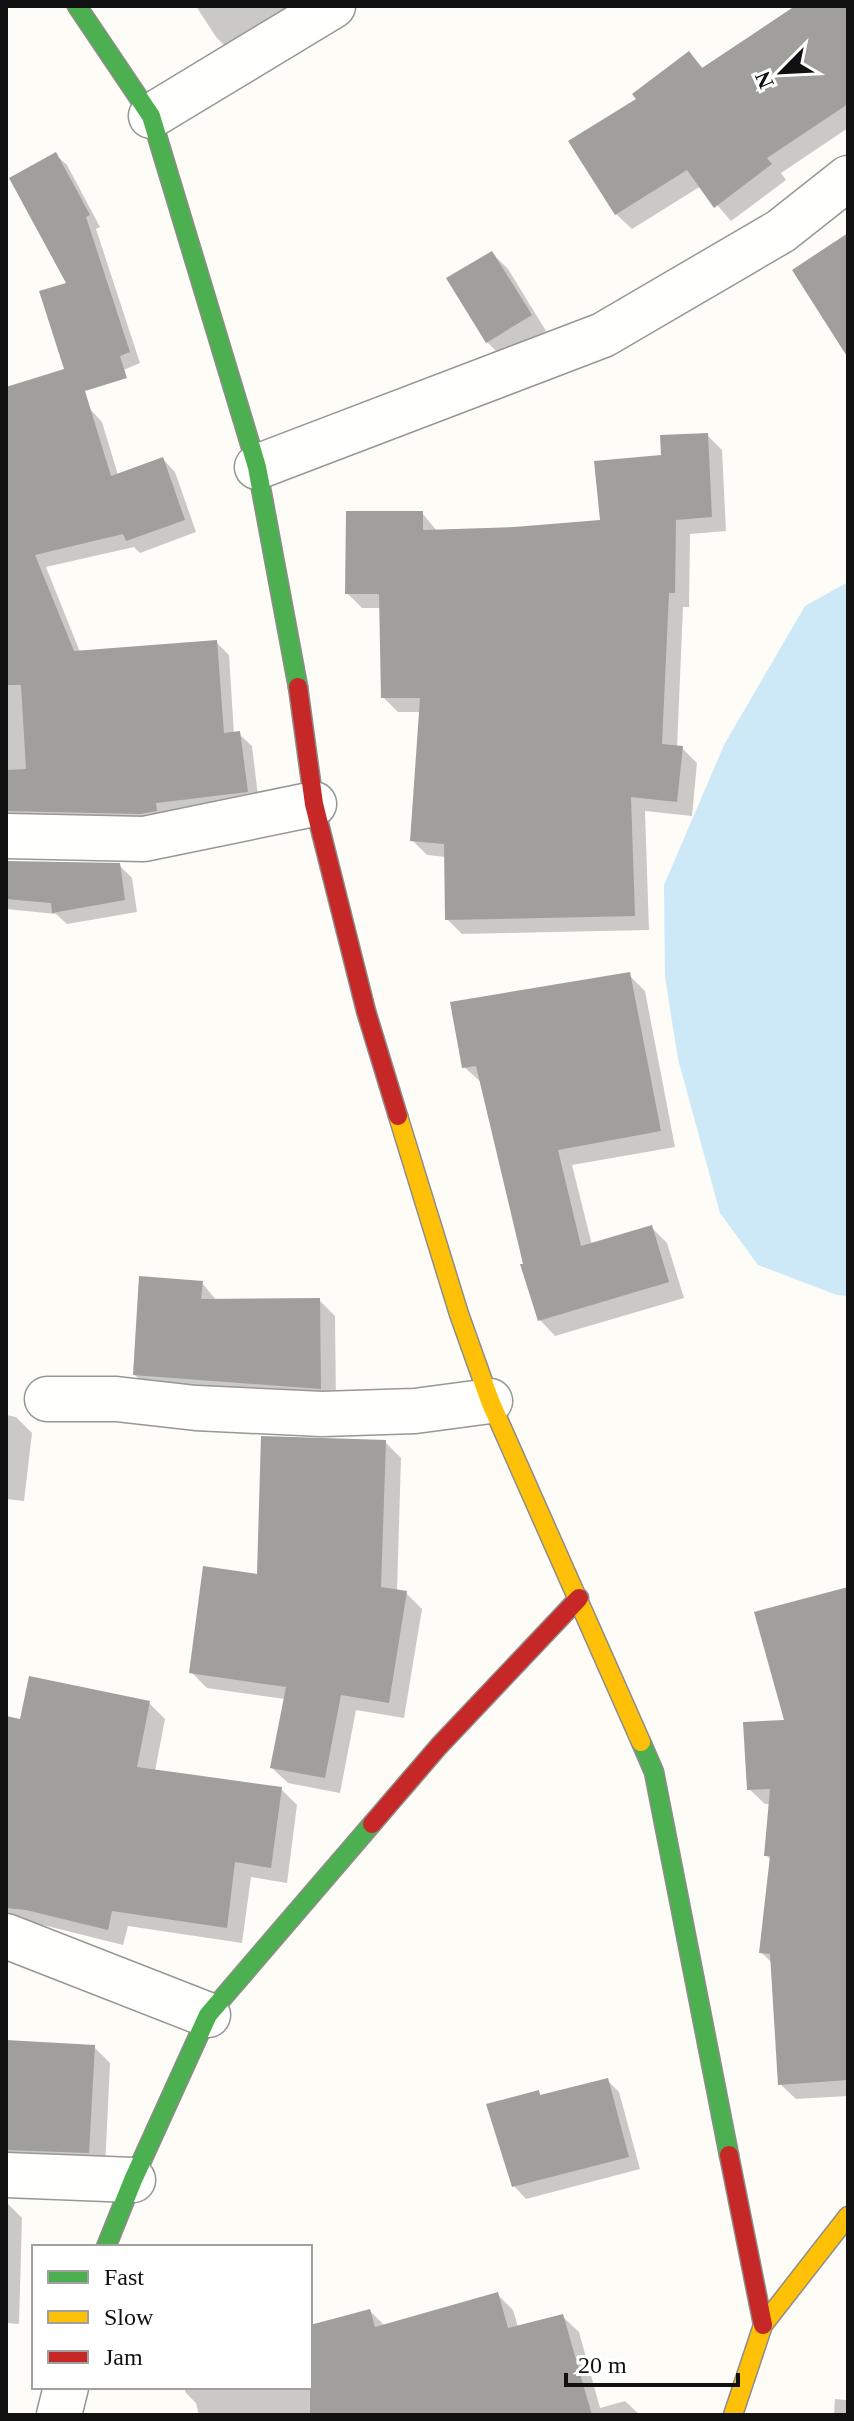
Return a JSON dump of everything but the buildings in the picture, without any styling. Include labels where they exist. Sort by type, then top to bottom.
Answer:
[{"type":"main road","points":[[77,6],[151,116],[257,467],[295,663],[314,804],[366,1011],[459,1314],[490,1401],[654,1772],[763,2325]]},
{"type":"main road","points":[[107,2245],[208,2015],[439,1746],[579,1598]]},
{"type":"main road","points":[[733,2415],[763,2325],[848,2216]]},
{"type":"street","points":[[151,116],[333,6]]},
{"type":"street","points":[[257,467],[603,335],[781,231],[848,178]]},
{"type":"street","points":[[6,836],[144,839],[314,804]]},
{"type":"street","points":[[47,1399],[116,1399],[196,1408],[322,1414],[415,1411],[490,1401]]},
{"type":"street","points":[[6,1936],[208,2015]]},
{"type":"street","points":[[6,2175],[133,2180]]},
{"type":"street","points":[[59,2415],[66,2389]]},
{"type":"water","points":[[848,582],[848,1296],[837,1295],[758,1265],[720,1213],[678,1059],[665,977],[664,885],[724,745],[805,606]]},
{"type":"traffic: fast","points":[[77,6],[151,116],[257,467],[298,687]]},
{"type":"traffic: fast","points":[[641,1742],[654,1772],[729,2155]]},
{"type":"traffic: fast","points":[[107,2245],[208,2015],[372,1824]]},
{"type":"traffic: slow","points":[[398,1116],[459,1314],[490,1401],[641,1742]]},
{"type":"traffic: slow","points":[[733,2415],[763,2325],[848,2216]]},
{"type":"traffic: jam","points":[[298,687],[314,804],[366,1011],[398,1116]]},
{"type":"traffic: jam","points":[[372,1824],[439,1746],[579,1598]]},
{"type":"traffic: jam","points":[[729,2155],[763,2325]]}]
